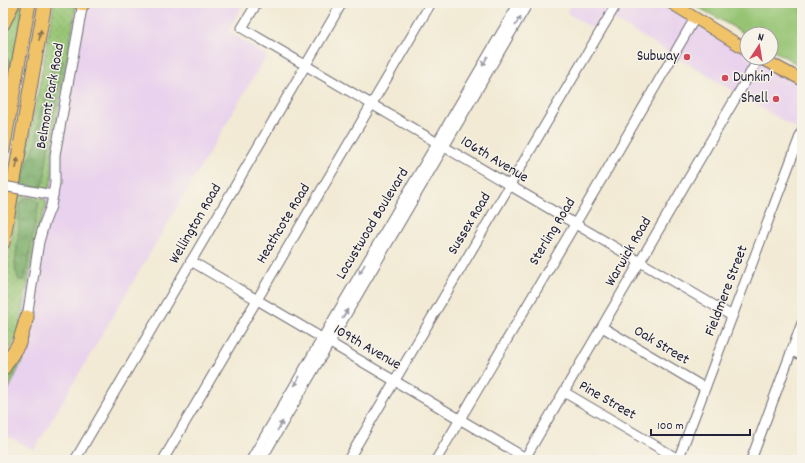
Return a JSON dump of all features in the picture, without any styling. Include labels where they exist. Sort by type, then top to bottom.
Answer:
[{"type":"highway","points":[[3,24],[13,3]]},
{"type":"highway","points":[[3,150],[29,3]]},
{"type":"highway","points":[[3,243],[45,3]]},
{"type":"highway","points":[[3,369],[19,343],[27,317]]},
{"type":"main road","points":[[670,3],[739,45]]},
{"type":"main road","points":[[775,66],[802,80]]},
{"type":"street","name":"Belmont Park Road","points":[[27,317],[39,242],[51,206],[53,195],[55,183],[55,155],[82,3]]},
{"type":"street","name":"106th Avenue","points":[[257,3],[242,28],[732,316]]},
{"type":"street","name":"Wellington Road","points":[[74,460],[342,3]]},
{"type":"street","name":"Heathcote Road","points":[[163,460],[430,3]]},
{"type":"street","name":"Locustwood Boulevard","points":[[502,40],[519,3]]},
{"type":"street","name":"Locustwood Boulevard","points":[[256,459],[502,40],[528,3]]},
{"type":"street","name":"Sussex Road","points":[[348,460],[617,3]]},
{"type":"street","name":"Sterling Road","points":[[436,460],[695,18]]},
{"type":"street","name":"Warwick Road","points":[[526,459],[755,66]]},
{"type":"street","name":"Fieldmere Street","points":[[678,460],[802,131]]},
{"type":"street","points":[[3,186],[53,195]]},
{"type":"street","name":"109th Avenue","points":[[191,261],[460,418],[526,459]]},
{"type":"street","points":[[751,460],[802,323]]},
{"type":"street","name":"Oak Street","points":[[602,327],[705,388]]},
{"type":"street","points":[[792,351],[802,355]]},
{"type":"street","name":"Pine Street","points":[[564,392],[678,460]]},
{"type":"shaded area","points":[[74,3],[244,3],[228,31],[266,56],[34,450],[3,434],[3,416]]},
{"type":"shaded area","points":[[572,3],[671,3],[739,45],[739,66],[776,66],[802,80],[802,132],[610,17],[601,33],[567,13]]},
{"type":"green space","points":[[18,3],[20,3],[23,9],[6,105],[3,105],[3,38]]},
{"type":"green space","points":[[54,3],[74,3],[76,9],[53,139],[52,180],[49,189],[44,190],[19,185],[22,165],[25,165]]},
{"type":"green space","points":[[691,3],[802,3],[802,67],[779,54],[779,26],[739,26],[739,30]]},
{"type":"green space","points":[[5,57],[10,61],[3,105],[3,58]]},
{"type":"green space","points":[[58,57],[63,61],[49,141],[44,181],[41,187],[29,186],[24,182],[23,175],[36,143],[40,112],[46,98],[51,67]]},
{"type":"green space","points":[[18,195],[43,198],[46,200],[47,205],[37,232],[19,334],[3,361],[3,295]]},
{"type":"green space","points":[[25,198],[31,198],[39,202],[25,280],[19,280],[15,264],[19,230],[19,204]]},
{"type":"green space","points":[[22,346],[23,359],[7,393],[3,416],[3,379]]},
{"type":"place","name":"Subway","points":[[687,57]]},
{"type":"place","name":"Dunkin'","points":[[725,78]]},
{"type":"place","name":"Shell","points":[[776,99]]}]
